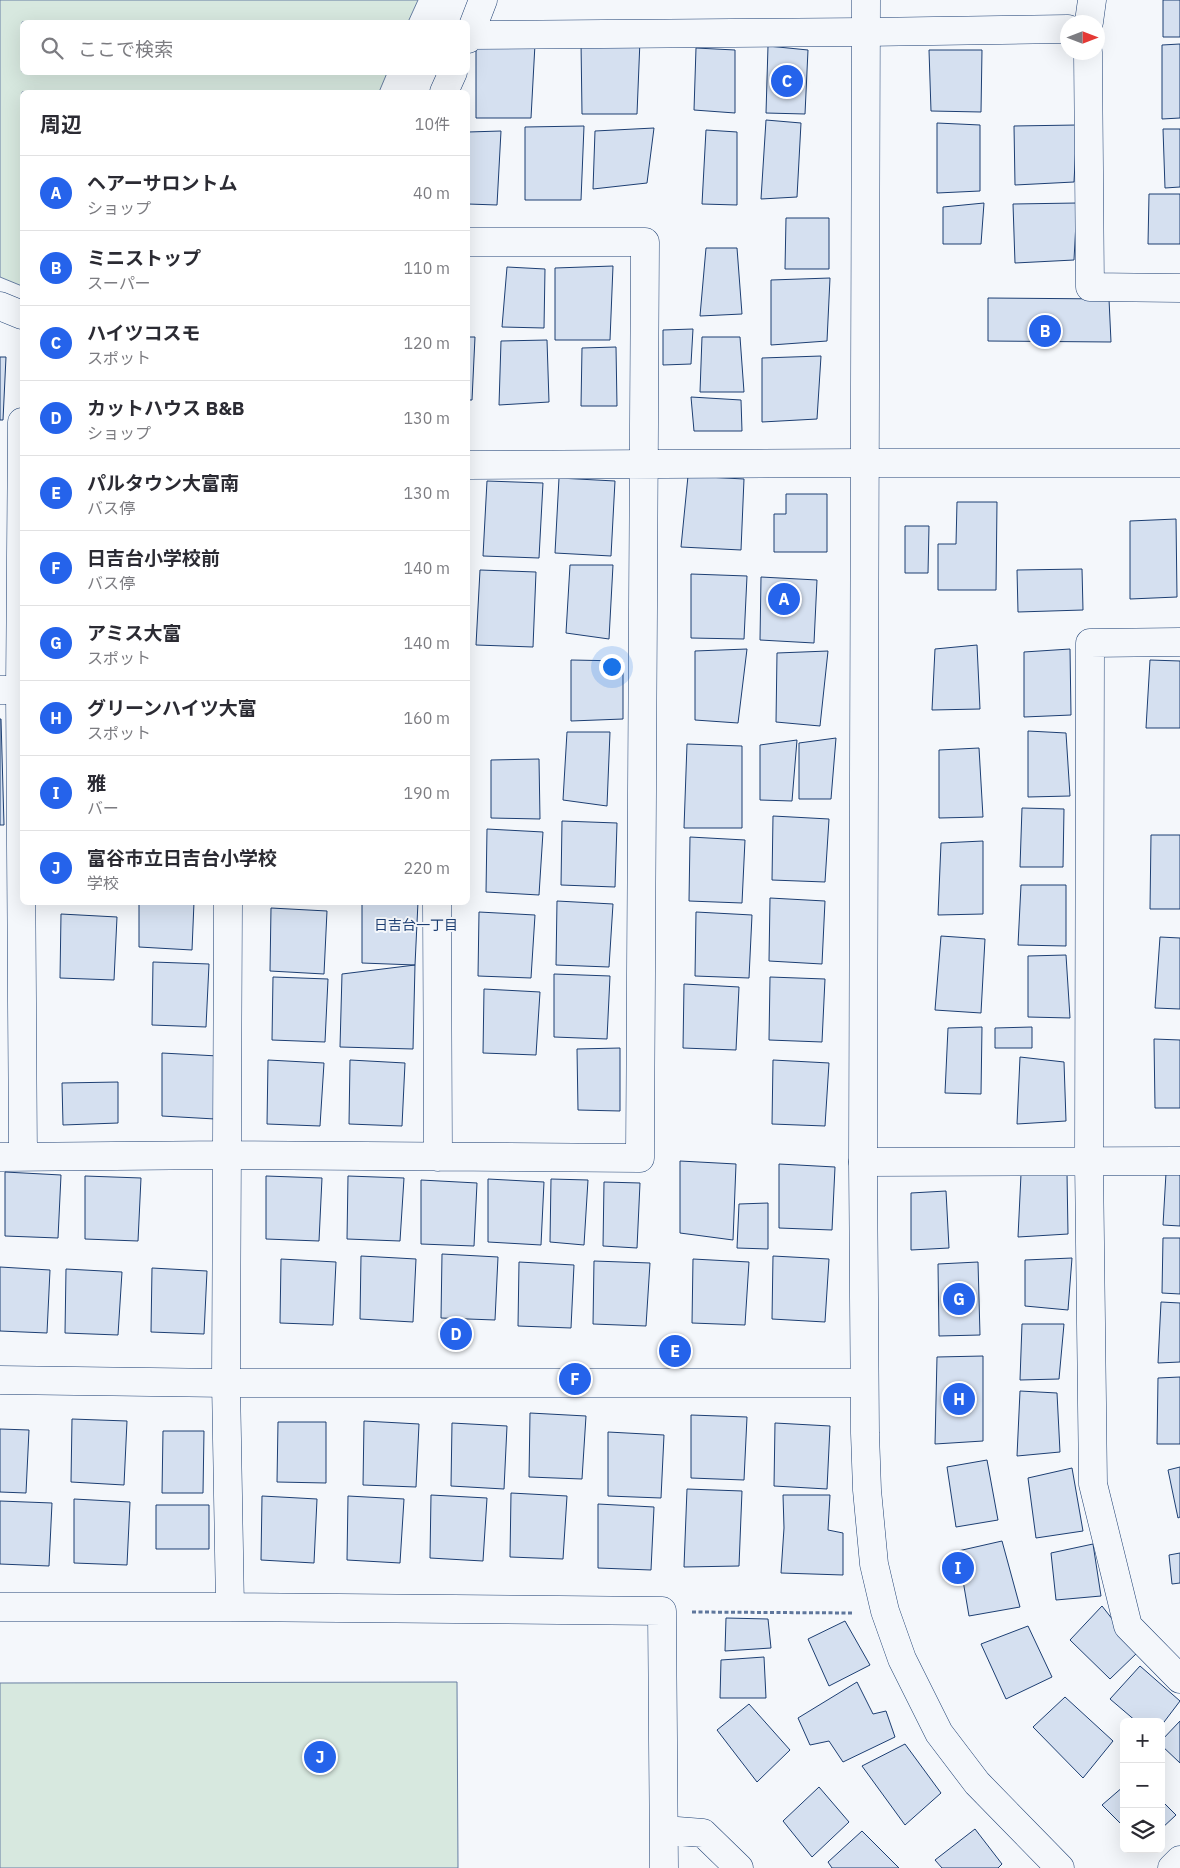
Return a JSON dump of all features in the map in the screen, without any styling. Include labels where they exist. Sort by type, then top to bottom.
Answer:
[{"type":"street","points":[[470,32],[483,0]]},
{"type":"street","points":[[866,0],[864,1383],[867,1490],[874,1564],[885,1612],[902,1659],[939,1732],[977,1783],[1060,1868]]},
{"type":"street","points":[[1090,15],[1092,0]]},
{"type":"street","points":[[470,37],[1060,29]]},
{"type":"street","points":[[1088,60],[1090,287],[1180,288]]},
{"type":"street","points":[[445,90],[452,75]]},
{"type":"street","points":[[20,429],[11,463],[12,1157],[228,1155],[640,1158],[645,242],[470,242]]},
{"type":"street","points":[[0,306],[20,313]]},
{"type":"street","points":[[470,465],[1180,464]]},
{"type":"street","points":[[1180,642],[1090,643],[1089,1162],[1093,1484],[1128,1626],[1180,1679]]},
{"type":"street","points":[[228,905],[226,1382],[230,1607]]},
{"type":"street","points":[[437,905],[438,1157]]},
{"type":"street","points":[[863,1162],[1180,1161]]},
{"type":"street","points":[[0,1380],[864,1383]]},
{"type":"street","points":[[0,1607],[230,1607],[662,1612],[664,1868]]},
{"type":"street","points":[[664,1830],[703,1833],[739,1868]]},
{"type":"street","points":[[1172,1868],[1180,1860]]},
{"type":"path","points":[[662,1612],[860,1613]]},
{"type":"shaded area","points":[[0,0],[418,0],[409,20],[20,20],[20,75],[386,75],[380,90],[20,90],[20,285],[0,277]]},
{"type":"shaded area","points":[[457,1682],[458,1868],[0,1868],[0,1683]]},
{"type":"building","points":[[1163,0],[1180,0],[1180,37],[1163,37]]},
{"type":"building","points":[[640,40],[637,114],[582,114],[581,42]]},
{"type":"building","points":[[535,44],[531,118],[476,118],[476,45]]},
{"type":"building","points":[[1180,44],[1180,118],[1162,119],[1162,45]]},
{"type":"building","points":[[768,46],[808,50],[805,114],[766,113]]},
{"type":"building","points":[[696,48],[735,50],[735,113],[694,110]]},
{"type":"building","points":[[929,50],[982,50],[981,112],[931,111]]},
{"type":"building","points":[[766,120],[801,123],[797,197],[761,199]]},
{"type":"building","points":[[937,123],[980,125],[980,191],[937,193]]},
{"type":"building","points":[[1077,125],[1074,182],[1015,185],[1014,126]]},
{"type":"building","points":[[584,126],[581,200],[525,200],[525,127]]},
{"type":"building","points":[[654,128],[647,183],[593,189],[595,131]]},
{"type":"building","points":[[1163,129],[1180,129],[1180,187],[1165,188]]},
{"type":"building","points":[[706,130],[737,132],[737,205],[702,204]]},
{"type":"building","points":[[501,131],[497,205],[470,204],[470,132]]},
{"type":"building","points":[[1149,194],[1180,194],[1180,244],[1148,244]]},
{"type":"building","points":[[984,203],[981,244],[943,244],[943,207]]},
{"type":"building","points":[[1077,203],[1074,260],[1015,263],[1013,204]]},
{"type":"building","points":[[786,218],[829,218],[829,269],[785,269]]},
{"type":"building","points":[[706,248],[737,248],[742,314],[700,316]]},
{"type":"building","points":[[613,266],[610,340],[555,340],[555,268]]},
{"type":"building","points":[[507,267],[545,269],[544,328],[502,327]]},
{"type":"building","points":[[830,278],[827,341],[771,345],[771,280]]},
{"type":"building","points":[[988,298],[1109,299],[1111,342],[988,341]]},
{"type":"building","points":[[693,329],[691,364],[663,365],[663,330]]},
{"type":"building","points":[[470,337],[475,337],[472,400],[470,400]]},
{"type":"building","points":[[702,337],[740,337],[744,392],[700,392]]},
{"type":"building","points":[[547,340],[549,402],[499,405],[501,341]]},
{"type":"building","points":[[616,347],[617,406],[581,406],[582,348]]},
{"type":"building","points":[[821,356],[817,419],[762,422],[762,358]]},
{"type":"building","points":[[0,357],[6,357],[3,420],[0,420]]},
{"type":"building","points":[[691,397],[741,400],[742,431],[694,431]]},
{"type":"building","points":[[688,476],[744,479],[741,550],[681,547]]},
{"type":"building","points":[[559,478],[615,481],[611,556],[555,553]]},
{"type":"building","points":[[487,481],[543,483],[539,558],[483,556]]},
{"type":"building","points":[[786,494],[827,494],[827,552],[774,552],[774,514],[786,514]]},
{"type":"building","points":[[957,502],[997,502],[996,590],[938,590],[938,544],[956,544]]},
{"type":"building","points":[[1176,519],[1177,597],[1130,599],[1130,521]]},
{"type":"building","points":[[905,526],[929,526],[928,573],[905,573]]},
{"type":"building","points":[[570,565],[613,565],[609,639],[566,633]]},
{"type":"building","points":[[1082,569],[1083,610],[1018,612],[1017,570]]},
{"type":"building","points":[[480,570],[536,572],[533,647],[476,645]]},
{"type":"building","points":[[691,574],[747,576],[744,639],[691,638]]},
{"type":"building","points":[[761,577],[817,580],[814,643],[760,640]]},
{"type":"building","points":[[977,645],[980,709],[932,710],[935,649]]},
{"type":"building","points":[[747,649],[738,723],[695,720],[695,651]]},
{"type":"building","points":[[1070,649],[1071,715],[1024,717],[1024,652]]},
{"type":"building","points":[[828,651],[820,726],[776,722],[777,653]]},
{"type":"building","points":[[571,660],[623,661],[623,719],[571,721]]},
{"type":"building","points":[[1150,660],[1180,661],[1180,728],[1146,728]]},
{"type":"building","points":[[1,719],[4,825],[0,825]]},
{"type":"building","points":[[1028,731],[1066,733],[1070,796],[1028,797]]},
{"type":"building","points":[[567,732],[610,732],[607,806],[563,800]]},
{"type":"building","points":[[836,738],[831,799],[799,799],[799,743]]},
{"type":"building","points":[[797,740],[792,801],[760,800],[760,745]]},
{"type":"building","points":[[687,744],[742,746],[742,828],[684,828]]},
{"type":"building","points":[[979,748],[983,817],[939,818],[939,750]]},
{"type":"building","points":[[539,759],[540,819],[491,818],[491,760]]},
{"type":"building","points":[[1022,808],[1064,809],[1063,867],[1020,867]]},
{"type":"building","points":[[773,816],[829,819],[825,882],[772,880]]},
{"type":"building","points":[[562,821],[617,823],[615,887],[561,885]]},
{"type":"building","points":[[487,829],[543,832],[539,895],[486,892]]},
{"type":"building","points":[[1151,835],[1180,835],[1180,909],[1150,909]]},
{"type":"building","points":[[690,837],[745,840],[742,903],[689,901]]},
{"type":"building","points":[[983,841],[983,914],[938,915],[941,843]]},
{"type":"building","points":[[1021,885],[1066,885],[1066,946],[1018,945]]},
{"type":"building","points":[[770,898],[825,901],[822,964],[769,961]]},
{"type":"building","points":[[557,901],[613,904],[609,967],[556,965]]},
{"type":"building","points":[[139,905],[194,905],[192,950],[139,947]]},
{"type":"building","points":[[362,905],[418,905],[415,965],[362,963]]},
{"type":"building","points":[[271,908],[327,911],[324,974],[270,971]]},
{"type":"building","points":[[479,912],[535,915],[531,978],[478,976]]},
{"type":"building","points":[[696,912],[752,915],[749,978],[695,976]]},
{"type":"building","points":[[61,914],[117,917],[114,980],[60,978]]},
{"type":"building","points":[[941,936],[985,939],[981,1013],[935,1010]]},
{"type":"building","points":[[1160,937],[1180,938],[1180,1009],[1155,1008]]},
{"type":"building","points":[[1066,955],[1070,1018],[1028,1017],[1028,956]]},
{"type":"building","points":[[153,962],[209,964],[206,1027],[152,1025]]},
{"type":"building","points":[[415,965],[413,1049],[340,1047],[342,974]]},
{"type":"building","points":[[554,974],[610,976],[607,1039],[554,1037]]},
{"type":"building","points":[[273,977],[328,979],[325,1042],[272,1040]]},
{"type":"building","points":[[770,977],[825,979],[822,1042],[769,1040]]},
{"type":"building","points":[[684,984],[739,987],[736,1050],[683,1048]]},
{"type":"building","points":[[484,989],[540,992],[536,1055],[483,1053]]},
{"type":"building","points":[[982,1027],[981,1094],[945,1093],[948,1028]]},
{"type":"building","points":[[1032,1027],[1032,1048],[995,1048],[995,1028]]},
{"type":"building","points":[[1154,1039],[1180,1040],[1180,1108],[1155,1108]]},
{"type":"building","points":[[620,1048],[620,1111],[578,1110],[577,1049]]},
{"type":"building","points":[[162,1053],[218,1056],[215,1119],[162,1116]]},
{"type":"building","points":[[1020,1057],[1064,1062],[1066,1121],[1017,1124]]},
{"type":"building","points":[[268,1060],[324,1063],[320,1126],[267,1124]]},
{"type":"building","points":[[350,1060],[405,1063],[402,1126],[349,1124]]},
{"type":"building","points":[[773,1060],[829,1063],[825,1126],[772,1124]]},
{"type":"building","points":[[118,1082],[118,1123],[63,1125],[62,1083]]},
{"type":"building","points":[[680,1161],[736,1164],[733,1240],[680,1233]]},
{"type":"building","points":[[779,1164],[835,1167],[832,1230],[779,1228]]},
{"type":"building","points":[[5,1172],[61,1175],[58,1238],[5,1236]]},
{"type":"building","points":[[1067,1173],[1068,1234],[1018,1237],[1021,1174]]},
{"type":"building","points":[[1166,1173],[1180,1173],[1180,1226],[1163,1225]]},
{"type":"building","points":[[85,1176],[141,1178],[138,1241],[85,1239]]},
{"type":"building","points":[[266,1176],[322,1178],[319,1241],[266,1239]]},
{"type":"building","points":[[348,1176],[404,1178],[400,1241],[347,1239]]},
{"type":"building","points":[[488,1179],[544,1182],[541,1245],[488,1242]]},
{"type":"building","points":[[551,1179],[588,1180],[584,1245],[550,1242]]},
{"type":"building","points":[[421,1180],[477,1183],[474,1246],[421,1244]]},
{"type":"building","points":[[604,1182],[640,1183],[637,1248],[603,1246]]},
{"type":"building","points":[[946,1191],[949,1248],[911,1250],[911,1193]]},
{"type":"building","points":[[768,1203],[768,1249],[737,1248],[739,1204]]},
{"type":"building","points":[[1163,1238],[1180,1238],[1180,1294],[1162,1293]]},
{"type":"building","points":[[442,1254],[498,1257],[495,1320],[441,1318]]},
{"type":"building","points":[[361,1256],[416,1259],[413,1322],[360,1319]]},
{"type":"building","points":[[773,1256],[829,1259],[825,1322],[772,1319]]},
{"type":"building","points":[[1072,1258],[1068,1310],[1025,1306],[1025,1260]]},
{"type":"building","points":[[281,1259],[336,1262],[333,1325],[280,1323]]},
{"type":"building","points":[[693,1259],[749,1262],[745,1325],[692,1323]]},
{"type":"building","points":[[594,1261],[650,1263],[646,1326],[593,1324]]},
{"type":"building","points":[[519,1262],[574,1265],[571,1328],[518,1326]]},
{"type":"building","points":[[978,1262],[980,1335],[939,1336],[938,1264]]},
{"type":"building","points":[[0,1267],[50,1270],[47,1333],[0,1331]]},
{"type":"building","points":[[152,1268],[207,1271],[204,1334],[151,1332]]},
{"type":"building","points":[[66,1269],[122,1272],[118,1335],[65,1333]]},
{"type":"building","points":[[1161,1302],[1180,1303],[1180,1362],[1158,1363]]},
{"type":"building","points":[[1022,1324],[1064,1324],[1059,1379],[1020,1380]]},
{"type":"building","points":[[983,1356],[983,1441],[935,1444],[937,1357]]},
{"type":"building","points":[[1180,1377],[1180,1444],[1157,1444],[1158,1378]]},
{"type":"building","points":[[1020,1391],[1057,1393],[1060,1452],[1017,1456]]},
{"type":"building","points":[[530,1413],[586,1416],[582,1479],[529,1477]]},
{"type":"building","points":[[691,1415],[747,1417],[744,1480],[691,1478]]},
{"type":"building","points":[[72,1419],[127,1421],[124,1485],[71,1482]]},
{"type":"building","points":[[364,1421],[419,1424],[416,1487],[363,1485]]},
{"type":"building","points":[[278,1422],[326,1422],[326,1483],[277,1482]]},
{"type":"building","points":[[452,1423],[507,1426],[504,1489],[451,1486]]},
{"type":"building","points":[[775,1423],[830,1426],[827,1489],[774,1486]]},
{"type":"building","points":[[0,1429],[29,1430],[26,1493],[0,1492]]},
{"type":"building","points":[[163,1431],[204,1431],[203,1493],[162,1493]]},
{"type":"building","points":[[608,1432],[664,1435],[661,1498],[608,1496]]},
{"type":"building","points":[[987,1460],[998,1520],[956,1527],[947,1467]]},
{"type":"building","points":[[1180,1467],[1180,1517],[1178,1518],[1168,1470]]},
{"type":"building","points":[[1072,1468],[1083,1531],[1036,1538],[1028,1478]]},
{"type":"building","points":[[687,1489],[742,1491],[739,1566],[684,1567]]},
{"type":"building","points":[[511,1493],[567,1496],[563,1559],[510,1557]]},
{"type":"building","points":[[431,1495],[487,1498],[483,1561],[430,1558]]},
{"type":"building","points":[[783,1495],[830,1495],[828,1530],[843,1533],[843,1575],[781,1573],[784,1528]]},
{"type":"building","points":[[262,1496],[317,1499],[314,1563],[261,1560]]},
{"type":"building","points":[[348,1496],[404,1499],[400,1563],[347,1560]]},
{"type":"building","points":[[74,1499],[130,1502],[127,1565],[74,1563]]},
{"type":"building","points":[[0,1501],[52,1503],[49,1566],[0,1564]]},
{"type":"building","points":[[598,1504],[654,1507],[651,1570],[598,1568]]},
{"type":"building","points":[[156,1505],[209,1505],[209,1549],[156,1549]]},
{"type":"building","points":[[1002,1541],[1020,1607],[969,1616],[958,1551]]},
{"type":"building","points":[[1093,1544],[1101,1596],[1056,1600],[1051,1553]]},
{"type":"building","points":[[1180,1553],[1180,1583],[1172,1584],[1169,1555]]},
{"type":"building","points":[[1102,1606],[1138,1652],[1110,1679],[1070,1640]]},
{"type":"building","points":[[726,1618],[768,1619],[771,1648],[725,1651]]},
{"type":"building","points":[[845,1621],[870,1665],[829,1686],[808,1639]]},
{"type":"building","points":[[1028,1626],[1052,1677],[1006,1699],[981,1644]]},
{"type":"building","points":[[764,1657],[766,1698],[720,1698],[721,1660]]},
{"type":"building","points":[[1140,1666],[1180,1701],[1165,1721],[1165,1718],[1132,1718],[1110,1699]]},
{"type":"building","points":[[857,1682],[873,1714],[886,1711],[895,1737],[843,1762],[829,1741],[810,1745],[798,1718]]},
{"type":"building","points":[[1065,1697],[1113,1741],[1083,1778],[1033,1727]]},
{"type":"building","points":[[749,1704],[790,1750],[757,1782],[717,1730]]},
{"type":"building","points":[[1180,1721],[1180,1763],[1165,1749],[1165,1737]]},
{"type":"building","points":[[905,1744],[941,1793],[905,1825],[862,1766]]},
{"type":"building","points":[[819,1787],[849,1822],[812,1857],[783,1821]]},
{"type":"building","points":[[1120,1789],[1120,1823],[1102,1805]]},
{"type":"building","points":[[1165,1804],[1176,1815],[1165,1825]]},
{"type":"building","points":[[975,1829],[1002,1864],[998,1868],[942,1868],[935,1860]]},
{"type":"building","points":[[862,1831],[899,1868],[832,1868],[828,1862]]},
{"type":"place","name":"ハイツコスモ","points":[[787,81]]},
{"type":"place","name":"ミニストップ","points":[[1045,331]]},
{"type":"place","name":"ヘアーサロントム","points":[[784,599]]},
{"type":"place","name":"アミス大富","points":[[959,1299]]},
{"type":"place","name":"カットハウス B&B","points":[[456,1334]]},
{"type":"place","name":"パルタウン大富南","points":[[675,1351]]},
{"type":"place","name":"日吉台小学校前","points":[[575,1379]]},
{"type":"place","name":"グリーンハイツ大富","points":[[959,1399]]},
{"type":"place","name":"雅","points":[[958,1568]]},
{"type":"place","name":"富谷市立日吉台小学校","points":[[320,1757]]},
{"type":"district","name":"日吉台一丁目","points":[[416,925]]}]
